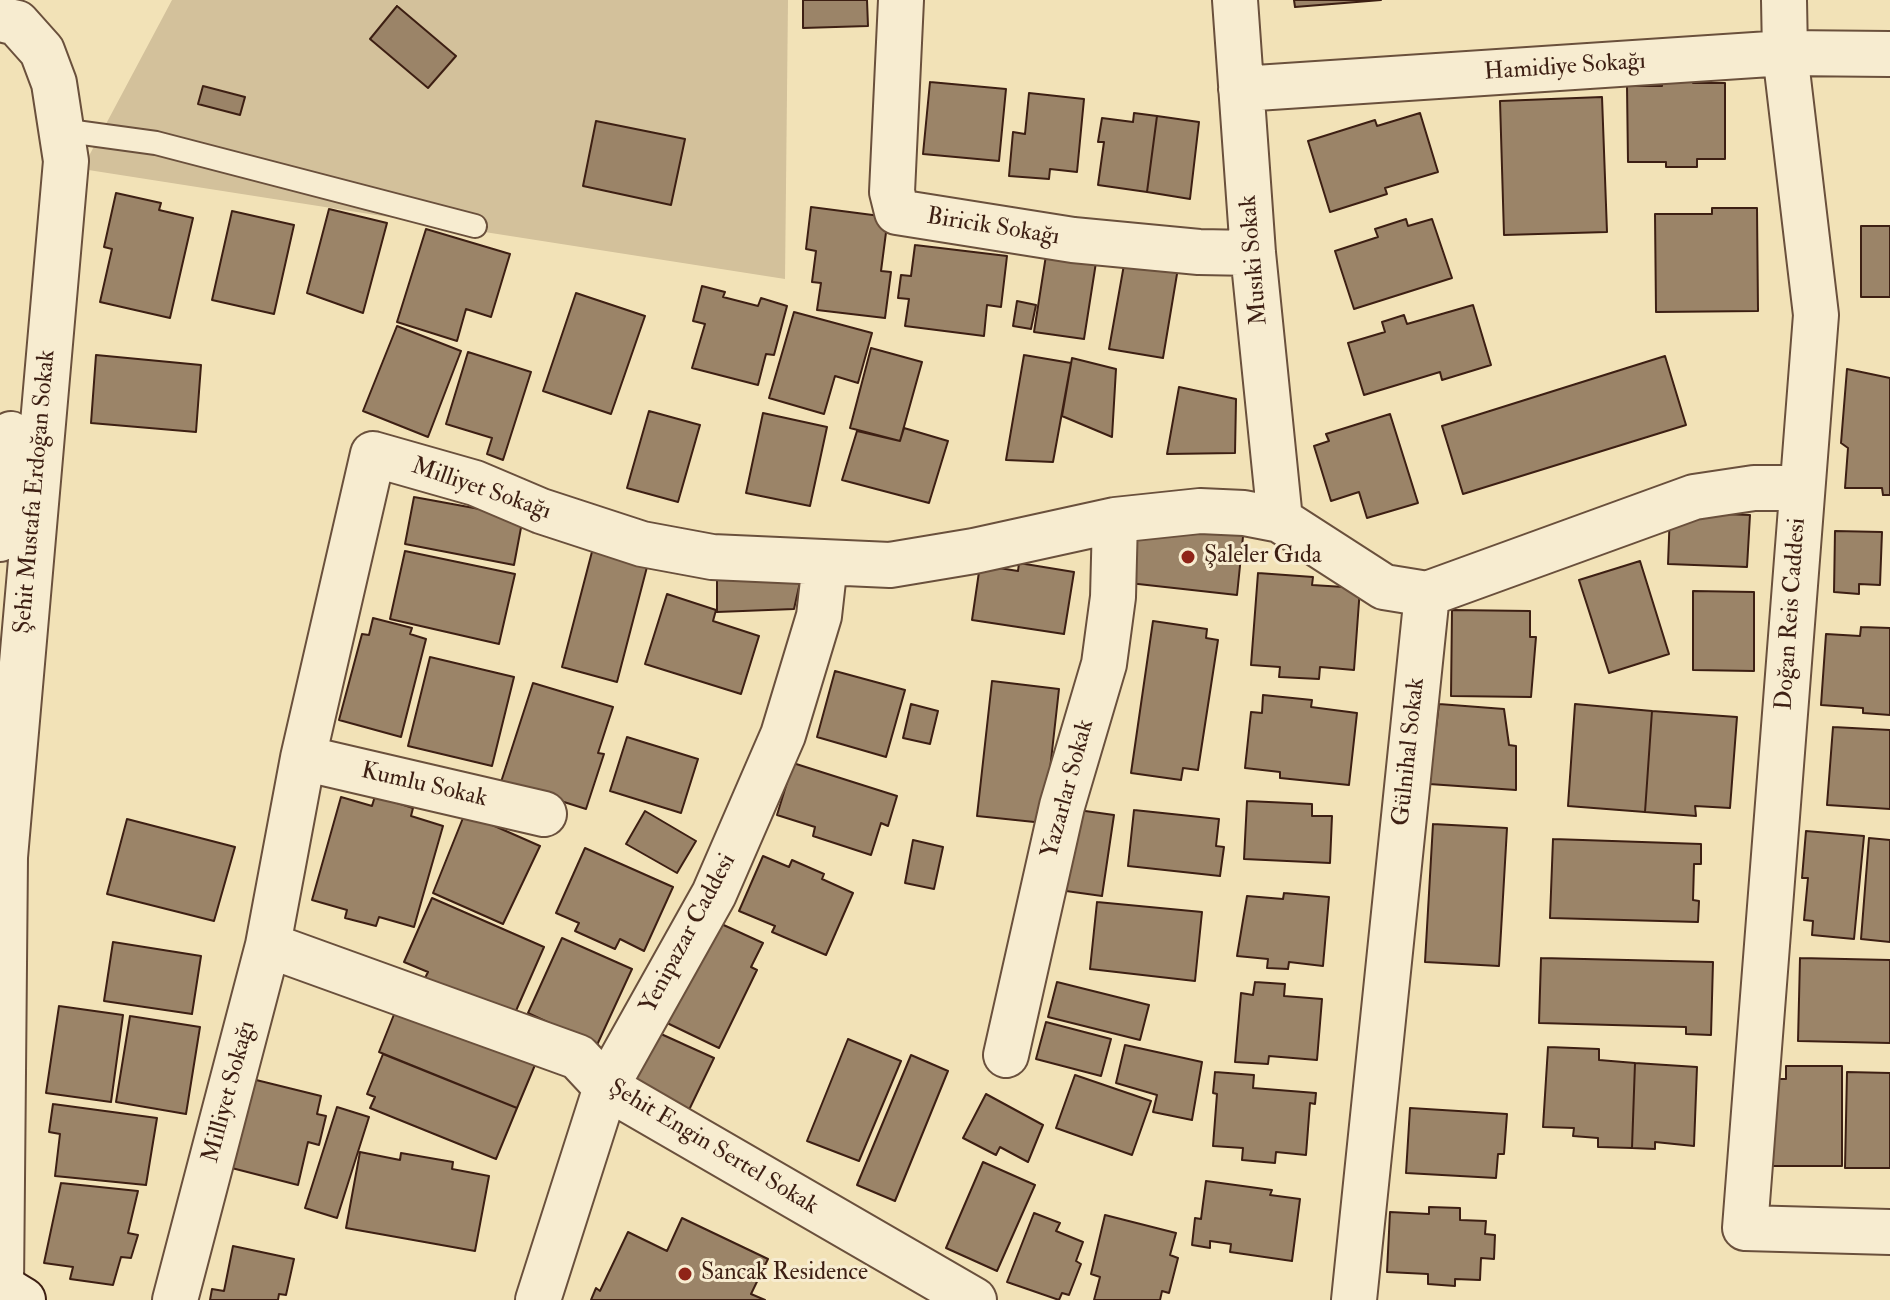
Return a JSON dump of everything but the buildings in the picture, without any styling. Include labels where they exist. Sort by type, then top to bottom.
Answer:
[{"type":"street","name":"Biricik Sokağı","points":[[901,0],[892,192],[897,212],[1073,240],[1199,252],[1253,253]]},
{"type":"street","name":"Musıki Sokak","points":[[1235,0],[1253,253],[1280,520]]},
{"type":"street","name":"Doğan Reis Caddesi","points":[[1784,0],[1785,53],[1816,315],[1745,1228],[1890,1232]]},
{"type":"street","name":"Şehit Mustafa Erdoğan Sokak","points":[[0,19],[17,23],[42,51],[54,83],[66,161],[5,857],[0,1286]]},
{"type":"street","name":"Hamidiye Sokağı","points":[[1241,89],[1785,53],[1890,54]]},
{"type":"street","name":"Şehit Mustafa Erdoğan Sokak","points":[[0,539],[38,151],[54,83]]},
{"type":"street","name":"Milliyet Sokağı","points":[[175,1300],[268,945],[303,758],[373,454],[475,483],[541,511],[642,544],[712,557],[890,565],[974,551],[1115,520],[1200,511],[1244,513],[1280,520],[1384,587],[1427,594]]},
{"type":"street","points":[[1427,594],[1694,497],[1754,488],[1802,488]]},
{"type":"street","name":"Yazarlar Sokak","points":[[1006,1055],[1062,806],[1104,664],[1113,597],[1115,520]]},
{"type":"street","name":"Yenipazar Caddesi","points":[[538,1300],[606,1087],[714,894],[754,807],[805,669],[819,616],[825,563]]},
{"type":"street","name":"Gülnihal Sokak","points":[[1354,1300],[1427,594]]},
{"type":"street","name":"Kumlu Sokak","points":[[303,758],[544,814]]},
{"type":"street","name":"Şehit Engin Sertel Sokak","points":[[268,945],[578,1057],[606,1087],[974,1300]]},
{"type":"street","points":[[0,1286],[23,1300]]},
{"type":"lane","points":[[61,130],[156,143],[475,226]]},
{"type":"shaded area","points":[[172,0],[788,0],[785,279],[82,169]]},
{"type":"place","name":"Şaleler Gıda","points":[[1188,557]]},
{"type":"place","name":"Sancak Residence","points":[[685,1274]]}]
